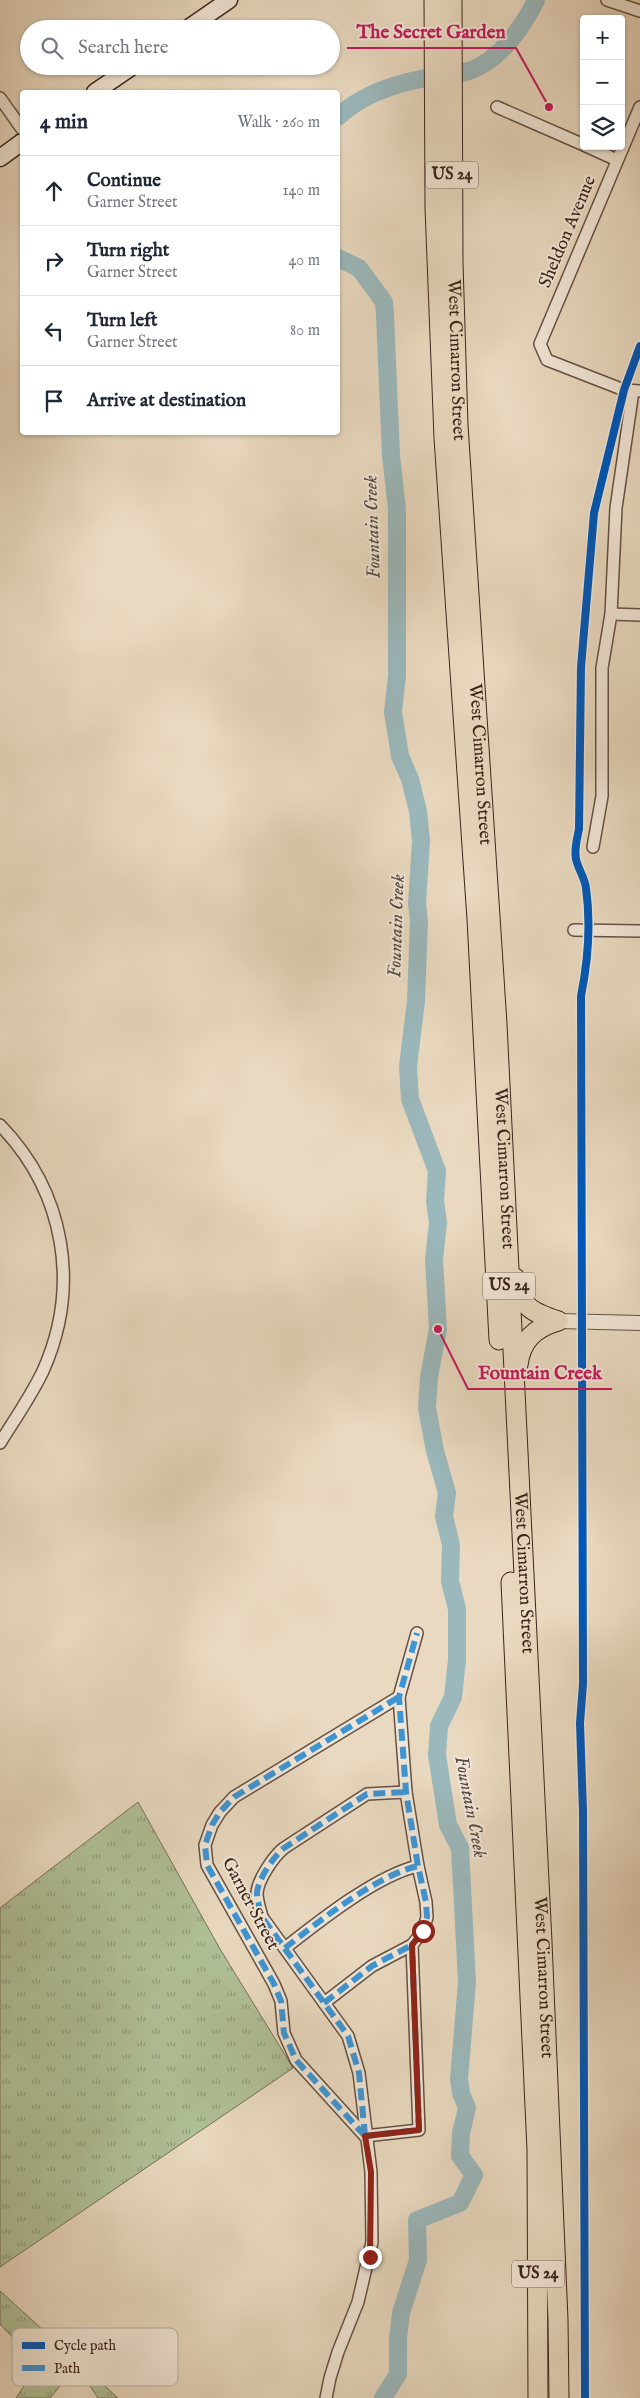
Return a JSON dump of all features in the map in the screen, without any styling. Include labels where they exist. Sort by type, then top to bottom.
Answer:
[{"type":"highway","name":"West Cimarron Street","points":[[434,0],[443,44],[443,102],[458,425],[497,1024],[555,2240],[559,2398]]},
{"type":"highway","name":"West Cimarron Street","points":[[443,44],[452,0]]},
{"type":"highway","name":"West Cimarron Street","points":[[443,102],[435,208],[444,428],[484,1034],[536,2124],[538,2398]]},
{"type":"highway","points":[[506,1217],[513,1272],[520,1297],[530,1309],[558,1321]]},
{"type":"highway","points":[[516,1419],[518,1366],[523,1345],[537,1330],[558,1321]]},
{"type":"main road","points":[[200,20],[229,0]]},
{"type":"main road","points":[[98,90],[120,75]]},
{"type":"main road","points":[[0,158],[20,143]]},
{"type":"street","points":[[607,0],[640,11]]},
{"type":"street","points":[[0,98],[20,126]]},
{"type":"street","points":[[497,107],[580,144]]},
{"type":"street","name":"Sheldon Avenue","points":[[637,391],[624,390],[547,360],[540,344],[640,107]]},
{"type":"street","points":[[594,150],[617,160]]},
{"type":"street","points":[[593,847],[602,796],[602,668],[611,614],[616,508],[637,391]]},
{"type":"street","points":[[611,614],[640,615]]},
{"type":"street","points":[[574,930],[640,931]]},
{"type":"street","points":[[0,1125],[17,1143],[45,1187],[60,1239],[65,1285],[57,1333],[42,1372],[0,1443]]},
{"type":"street","points":[[558,1321],[640,1323]]},
{"type":"street","points":[[324,2003],[372,1966],[412,1945],[423,1931],[427,1917],[406,1792],[399,1698],[417,1633]]},
{"type":"street","name":"Garner Street","points":[[365,2136],[296,2060],[284,2032],[281,2001],[274,1984],[215,1883],[207,1865],[205,1844],[216,1818],[234,1797],[399,1698]]},
{"type":"street","points":[[326,2398],[330,2378],[346,2328],[358,2302],[370,2257],[371,2172],[358,2073],[348,2036],[262,1917],[257,1899],[257,1890],[274,1855],[367,1794],[406,1792]]},
{"type":"street","points":[[284,1948],[326,1916],[388,1878],[404,1869],[418,1866]]},
{"type":"street","points":[[365,2136],[419,2130],[412,1945]]},
{"type":"green space","points":[[138,1802],[220,1949],[293,2068],[0,2267],[0,1908]]},
{"type":"green space","points":[[0,2291],[41,2328],[12,2328],[12,2337],[0,2324]]},
{"type":"green space","points":[[24,2386],[60,2386],[50,2398],[16,2398]]},
{"type":"green space","points":[[90,2386],[105,2386],[118,2398],[98,2398]]},
{"type":"waterway","name":"Fountain Creek","points":[[340,115],[365,98],[385,89],[416,80],[463,73],[480,66],[509,42],[536,0]]},
{"type":"waterway","name":"Fountain Creek","points":[[340,259],[359,268],[384,302],[385,315],[391,455],[397,509],[397,676],[393,712],[400,756],[410,779],[418,811],[421,841],[417,904],[419,921],[416,1001],[408,1066],[410,1099],[437,1171],[435,1201],[438,1223],[434,1259],[438,1329],[429,1377],[427,1408],[435,1451],[447,1493],[444,1516],[451,1545],[450,1581],[457,1609],[457,1660],[453,1697],[439,1726],[437,1755],[448,1825],[460,1848],[467,1982],[459,2079],[461,2093],[467,2108],[461,2133],[460,2156],[474,2175],[460,2203],[417,2220],[418,2260],[401,2313],[398,2339],[398,2374],[383,2398]]},
{"type":"marked path","points":[[365,2136],[419,2130],[412,1945],[423,1931],[427,1917],[406,1792],[399,1697],[417,1633]]},
{"type":"marked path","points":[[365,2136],[296,2060],[284,2033],[281,2001],[274,1984],[207,1865],[205,1845],[212,1825],[220,1812],[234,1797],[399,1697]]},
{"type":"marked path","points":[[365,2136],[359,2073],[348,2036],[262,1917],[257,1893],[260,1881],[267,1868],[284,1848],[367,1794],[406,1792]]},
{"type":"marked path","points":[[285,1948],[331,1913],[367,1889],[402,1871],[418,1866]]},
{"type":"marked path","points":[[324,2003],[372,1966],[412,1945]]},
{"type":"cycle path","points":[[585,2398],[583,1812],[580,1723],[583,1684],[581,996],[587,956],[588,902],[586,888],[575,852],[579,829],[581,667],[594,513],[624,390],[640,346]]},
{"type":"place","name":"The Secret Garden","points":[[549,107]]},
{"type":"place","name":"Fountain Creek","points":[[438,1329]]},
{"type":"route","points":[[370,2257],[372,2242],[371,2172],[365,2136],[419,2130],[412,1945],[423,1931]]}]
